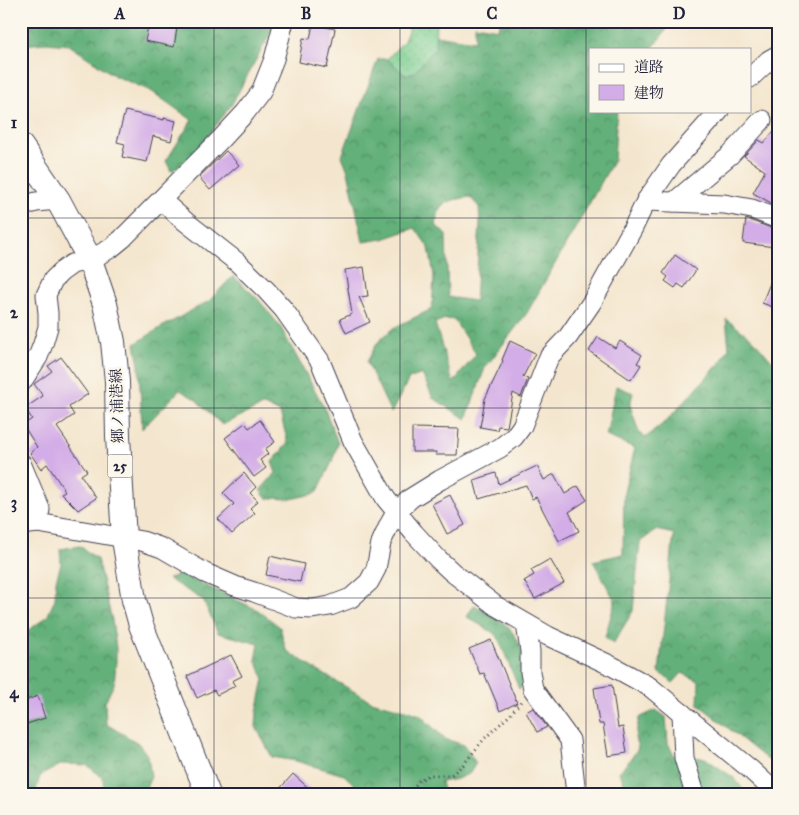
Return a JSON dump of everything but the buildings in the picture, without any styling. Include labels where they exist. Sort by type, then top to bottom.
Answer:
[{"type":"main road","name":"郷ノ浦港線","points":[[21,146],[58,200],[90,260],[105,304],[114,342],[124,538],[134,600],[141,625],[208,794]]},
{"type":"street","points":[[24,372],[38,357],[48,327],[46,296],[53,280],[72,264],[90,260],[122,239],[245,113],[261,92],[274,59],[284,21]]},
{"type":"street","points":[[752,76],[769,60],[778,55]]},
{"type":"street","points":[[21,463],[40,509],[30,524],[142,541],[162,548],[205,573],[296,608],[312,609],[330,606],[351,598],[369,582],[376,569],[381,542],[389,525],[397,512],[411,498],[500,448],[514,437],[522,426],[549,357],[568,337],[592,302],[646,201],[671,165],[718,112]]},
{"type":"street","points":[[674,202],[730,155],[762,120]]},
{"type":"street","points":[[21,207],[36,202],[58,200]]},
{"type":"street","points":[[161,200],[237,262],[284,310],[320,361],[353,441],[386,499],[438,559],[496,606],[548,636],[612,666],[650,687],[750,769],[777,794]]},
{"type":"street","points":[[646,201],[724,204],[752,209],[778,219]]},
{"type":"street","points":[[526,624],[533,689],[570,740],[576,794]]},
{"type":"street","points":[[682,713],[684,758],[696,794]]},
{"type":"path","points":[[411,794],[412,789],[420,780],[429,775],[451,774],[463,766],[485,738],[510,715],[533,689]]},
{"type":"green space","points":[[21,21],[277,21],[232,104],[190,160],[171,171],[166,161],[192,120],[151,91],[115,76],[69,45],[46,43],[21,45]]},
{"type":"green space","points":[[412,21],[436,21],[435,48],[414,73],[405,75],[387,59],[404,41]]},
{"type":"green space","points":[[500,21],[673,21],[653,48],[589,48],[589,112],[617,112],[614,160],[527,313],[485,368],[466,419],[433,398],[422,374],[409,379],[391,413],[367,362],[377,343],[393,328],[432,309],[434,276],[429,248],[415,228],[383,239],[363,242],[348,171],[342,156],[378,59],[387,59],[405,75],[435,48],[435,35],[475,41],[475,25],[498,29]],"holes":[[[470,197],[479,207],[480,223],[475,301],[448,297],[446,235],[435,224],[441,206],[453,200]],[[445,319],[454,320],[476,354],[453,383],[435,323]]]},
{"type":"green space","points":[[233,276],[257,298],[280,326],[324,407],[338,443],[332,462],[317,493],[291,499],[266,498],[260,490],[276,473],[272,462],[288,443],[280,413],[264,405],[222,425],[195,399],[180,390],[142,429],[139,365],[135,344],[209,301]]},
{"type":"green space","points":[[726,319],[754,340],[769,358],[778,365],[778,768],[698,704],[699,681],[682,673],[673,683],[659,672],[674,534],[656,530],[640,542],[633,611],[613,644],[605,637],[615,601],[593,561],[623,554],[624,492],[635,448],[606,436],[616,386],[633,393],[630,405],[639,433],[645,438],[665,422],[720,363],[729,348]]},
{"type":"green space","points":[[80,546],[97,559],[112,620],[116,663],[114,684],[105,702],[106,724],[138,743],[148,756],[151,777],[143,794],[102,794],[104,793],[103,778],[87,765],[62,764],[40,776],[35,794],[21,794],[21,635],[47,617],[55,599],[56,580],[61,564],[60,549]]},
{"type":"green space","points":[[181,574],[258,610],[280,627],[286,650],[318,671],[371,701],[420,715],[445,739],[464,745],[476,763],[470,773],[457,779],[441,782],[444,794],[365,794],[344,775],[296,761],[272,757],[256,727],[264,679],[256,660],[259,644],[218,633],[203,600],[168,579]]},
{"type":"green space","points":[[474,605],[497,617],[519,643],[528,683],[519,689],[497,635],[467,617]]},
{"type":"green space","points":[[656,710],[666,717],[668,743],[674,756],[705,758],[734,778],[747,794],[629,794],[619,772],[638,748],[635,738],[639,718]]}]
